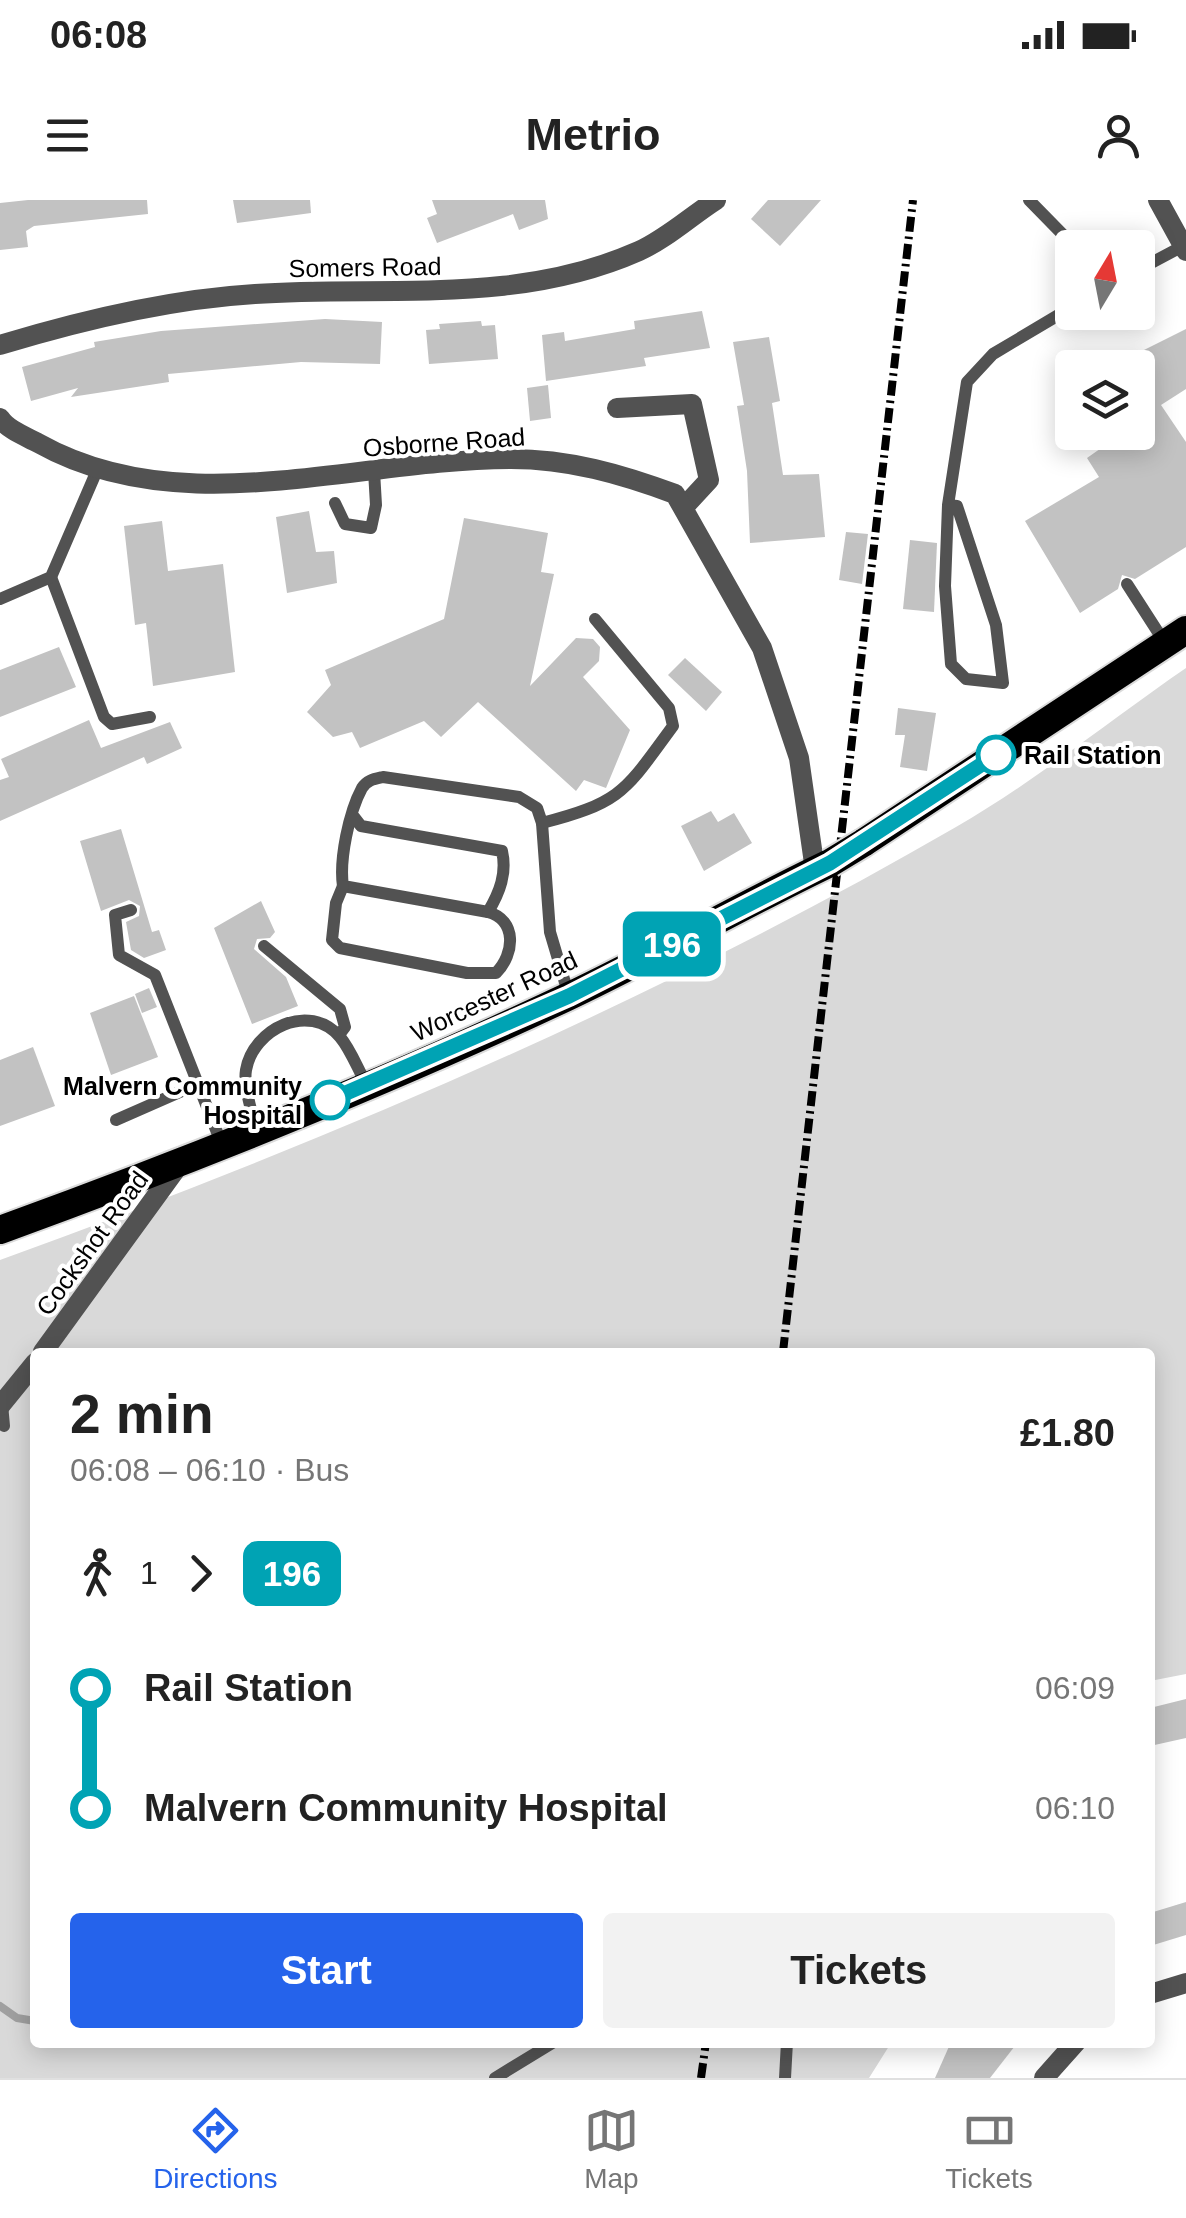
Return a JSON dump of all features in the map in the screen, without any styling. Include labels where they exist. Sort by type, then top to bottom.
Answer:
[{"type":"highway","name":"Worcester Road","points":[[0,1230],[181,1162],[569,996],[863,843],[1175,637]]},
{"type":"street","name":"Somers Road","points":[[0,345],[68,325],[252,294],[490,290],[550,281],[641,250],[716,200]]},
{"type":"street","points":[[1158,200],[1184,248]]},
{"type":"street","points":[[617,408],[692,404],[710,480],[684,507],[762,648],[799,758],[823,866]]},
{"type":"street","name":"Osborne Road","points":[[0,418],[74,464],[165,482],[269,482],[512,459],[603,468],[675,494],[684,507]]},
{"type":"street","name":"Cockshot Road","points":[[46,1348],[181,1162]]},
{"type":"street","points":[[2,1412],[30,1370]]},
{"type":"street","points":[[1155,1993],[1186,1984]]},
{"type":"street","points":[[1044,2078],[1071,2048]]},
{"type":"lane","points":[[1030,200],[1059,230]]},
{"type":"lane","points":[[1155,262],[1184,248]]},
{"type":"lane","points":[[948,505],[957,506],[996,625],[1003,682],[966,678],[951,664],[945,586],[948,505],[967,382],[993,354],[1055,317]]},
{"type":"lane","points":[[0,600],[51,577],[98,468]]},
{"type":"lane","points":[[334,503],[345,524],[371,528],[376,505],[374,471]]},
{"type":"lane","points":[[51,577],[104,717],[112,724],[150,717]]},
{"type":"lane","points":[[1127,584],[1175,637]]},
{"type":"lane","points":[[542,823],[597,809],[622,793],[673,726],[669,708],[595,619]]},
{"type":"lane","points":[[343,886],[501,915],[510,929],[509,949],[496,973],[467,973],[340,948],[332,940],[333,927],[354,818],[362,788],[370,780],[383,777],[519,797],[537,808],[542,823],[550,932],[569,996]]},
{"type":"lane","points":[[354,818],[361,826],[502,850],[505,866],[498,896],[488,912]]},
{"type":"lane","points":[[132,910],[115,915],[119,955],[155,975],[222,1145]]},
{"type":"lane","points":[[264,946],[340,1009],[345,1026],[339,1035]]},
{"type":"lane","points":[[256,1131],[245,1074],[252,1048],[272,1028],[310,1021],[339,1035],[367,1085]]},
{"type":"lane","points":[[116,1120],[198,1084]]},
{"type":"lane","points":[[495,2078],[544,2048]]},
{"type":"lane","points":[[784,2078],[786,2048]]},
{"type":"shaded area","points":[[1186,668],[1186,1674],[1155,1680],[1155,1348],[30,1348],[30,2048],[888,2048],[869,2078],[0,2078],[0,1260],[367,1117],[607,1010],[842,891],[956,827],[1044,770]]},
{"type":"building","points":[[147,200],[148,214],[34,226],[26,231],[28,247],[0,250],[0,203]]},
{"type":"building","points":[[233,200],[310,200],[311,213],[237,223]]},
{"type":"building","points":[[432,200],[545,200],[548,219],[519,230],[513,214],[437,243],[427,218],[437,214]]},
{"type":"building","points":[[768,200],[821,200],[780,246],[751,219]]},
{"type":"building","points":[[702,311],[710,348],[644,358],[646,366],[546,381],[542,335],[564,332],[565,341],[635,329],[634,321]]},
{"type":"building","points":[[325,319],[382,322],[380,364],[301,362],[168,374],[169,382],[71,397],[78,388],[31,401],[22,367],[95,347],[94,342],[161,331]]},
{"type":"building","points":[[481,321],[482,326],[495,325],[498,359],[429,364],[426,330],[440,329],[439,324]]},
{"type":"building","points":[[1186,329],[1186,389],[1161,405],[1186,442],[1186,547],[1135,579],[1122,575],[1118,589],[1080,613],[1025,521],[1099,477],[1087,458],[1098,450],[1155,450],[1155,350],[1144,350]]},
{"type":"building","points":[[769,337],[780,401],[772,403],[783,475],[819,474],[825,537],[750,543],[747,471],[737,406],[744,405],[733,342]]},
{"type":"building","points":[[548,385],[551,418],[530,421],[527,388]]},
{"type":"building","points":[[309,511],[316,552],[334,551],[337,583],[287,593],[276,517]]},
{"type":"building","points":[[464,518],[548,533],[541,572],[554,574],[530,686],[576,638],[593,639],[600,647],[599,661],[583,677],[630,730],[606,788],[584,780],[576,791],[478,702],[441,737],[424,721],[360,748],[352,732],[333,737],[307,712],[331,685],[325,670],[444,619]]},
{"type":"building","points":[[162,521],[168,571],[223,564],[235,672],[153,686],[146,623],[135,625],[124,526]]},
{"type":"building","points":[[846,532],[868,534],[862,584],[839,580]]},
{"type":"building","points":[[910,540],[937,543],[934,612],[903,609]]},
{"type":"building","points":[[59,647],[76,687],[0,717],[0,670]]},
{"type":"building","points":[[685,658],[722,692],[706,711],[668,675]]},
{"type":"building","points":[[898,708],[936,713],[927,771],[900,767],[905,735],[895,735]]},
{"type":"building","points":[[89,720],[101,748],[170,722],[182,748],[147,764],[144,757],[0,821],[0,780],[9,777],[1,759]]},
{"type":"building","points":[[711,811],[718,822],[734,813],[752,843],[704,871],[681,826]]},
{"type":"building","points":[[121,829],[152,932],[159,930],[166,950],[144,958],[131,950],[126,922],[139,916],[140,906],[129,900],[101,911],[80,841]]},
{"type":"building","points":[[261,901],[275,932],[270,938],[257,939],[254,949],[286,977],[298,1006],[252,1024],[214,928]]},
{"type":"building","points":[[149,988],[157,1007],[142,1013],[135,994]]},
{"type":"building","points":[[134,996],[158,1057],[111,1075],[90,1013]]},
{"type":"building","points":[[33,1047],[55,1106],[0,1126],[0,1060]]},
{"type":"building","points":[[1186,1699],[1186,1738],[1155,1745],[1155,1707]]},
{"type":"building","points":[[1186,1902],[1186,1935],[1155,1944],[1155,1911]]},
{"type":"building","points":[[948,2048],[1013,2048],[990,2078],[935,2078]]},
{"type":"waterway","points":[[0,2006],[17,2018],[30,2020]]},
{"type":"railway","points":[[783,1348],[913,200]]},
{"type":"railway","points":[[701,2078],[705,2048]]},
{"type":"bus line","name":"196","points":[[330,1100],[569,996],[830,863],[996,755]]},
{"type":"place","name":"Rail Station","points":[[996,755]]},
{"type":"place","name":"Malvern Community Hospital","points":[[330,1100]]}]
